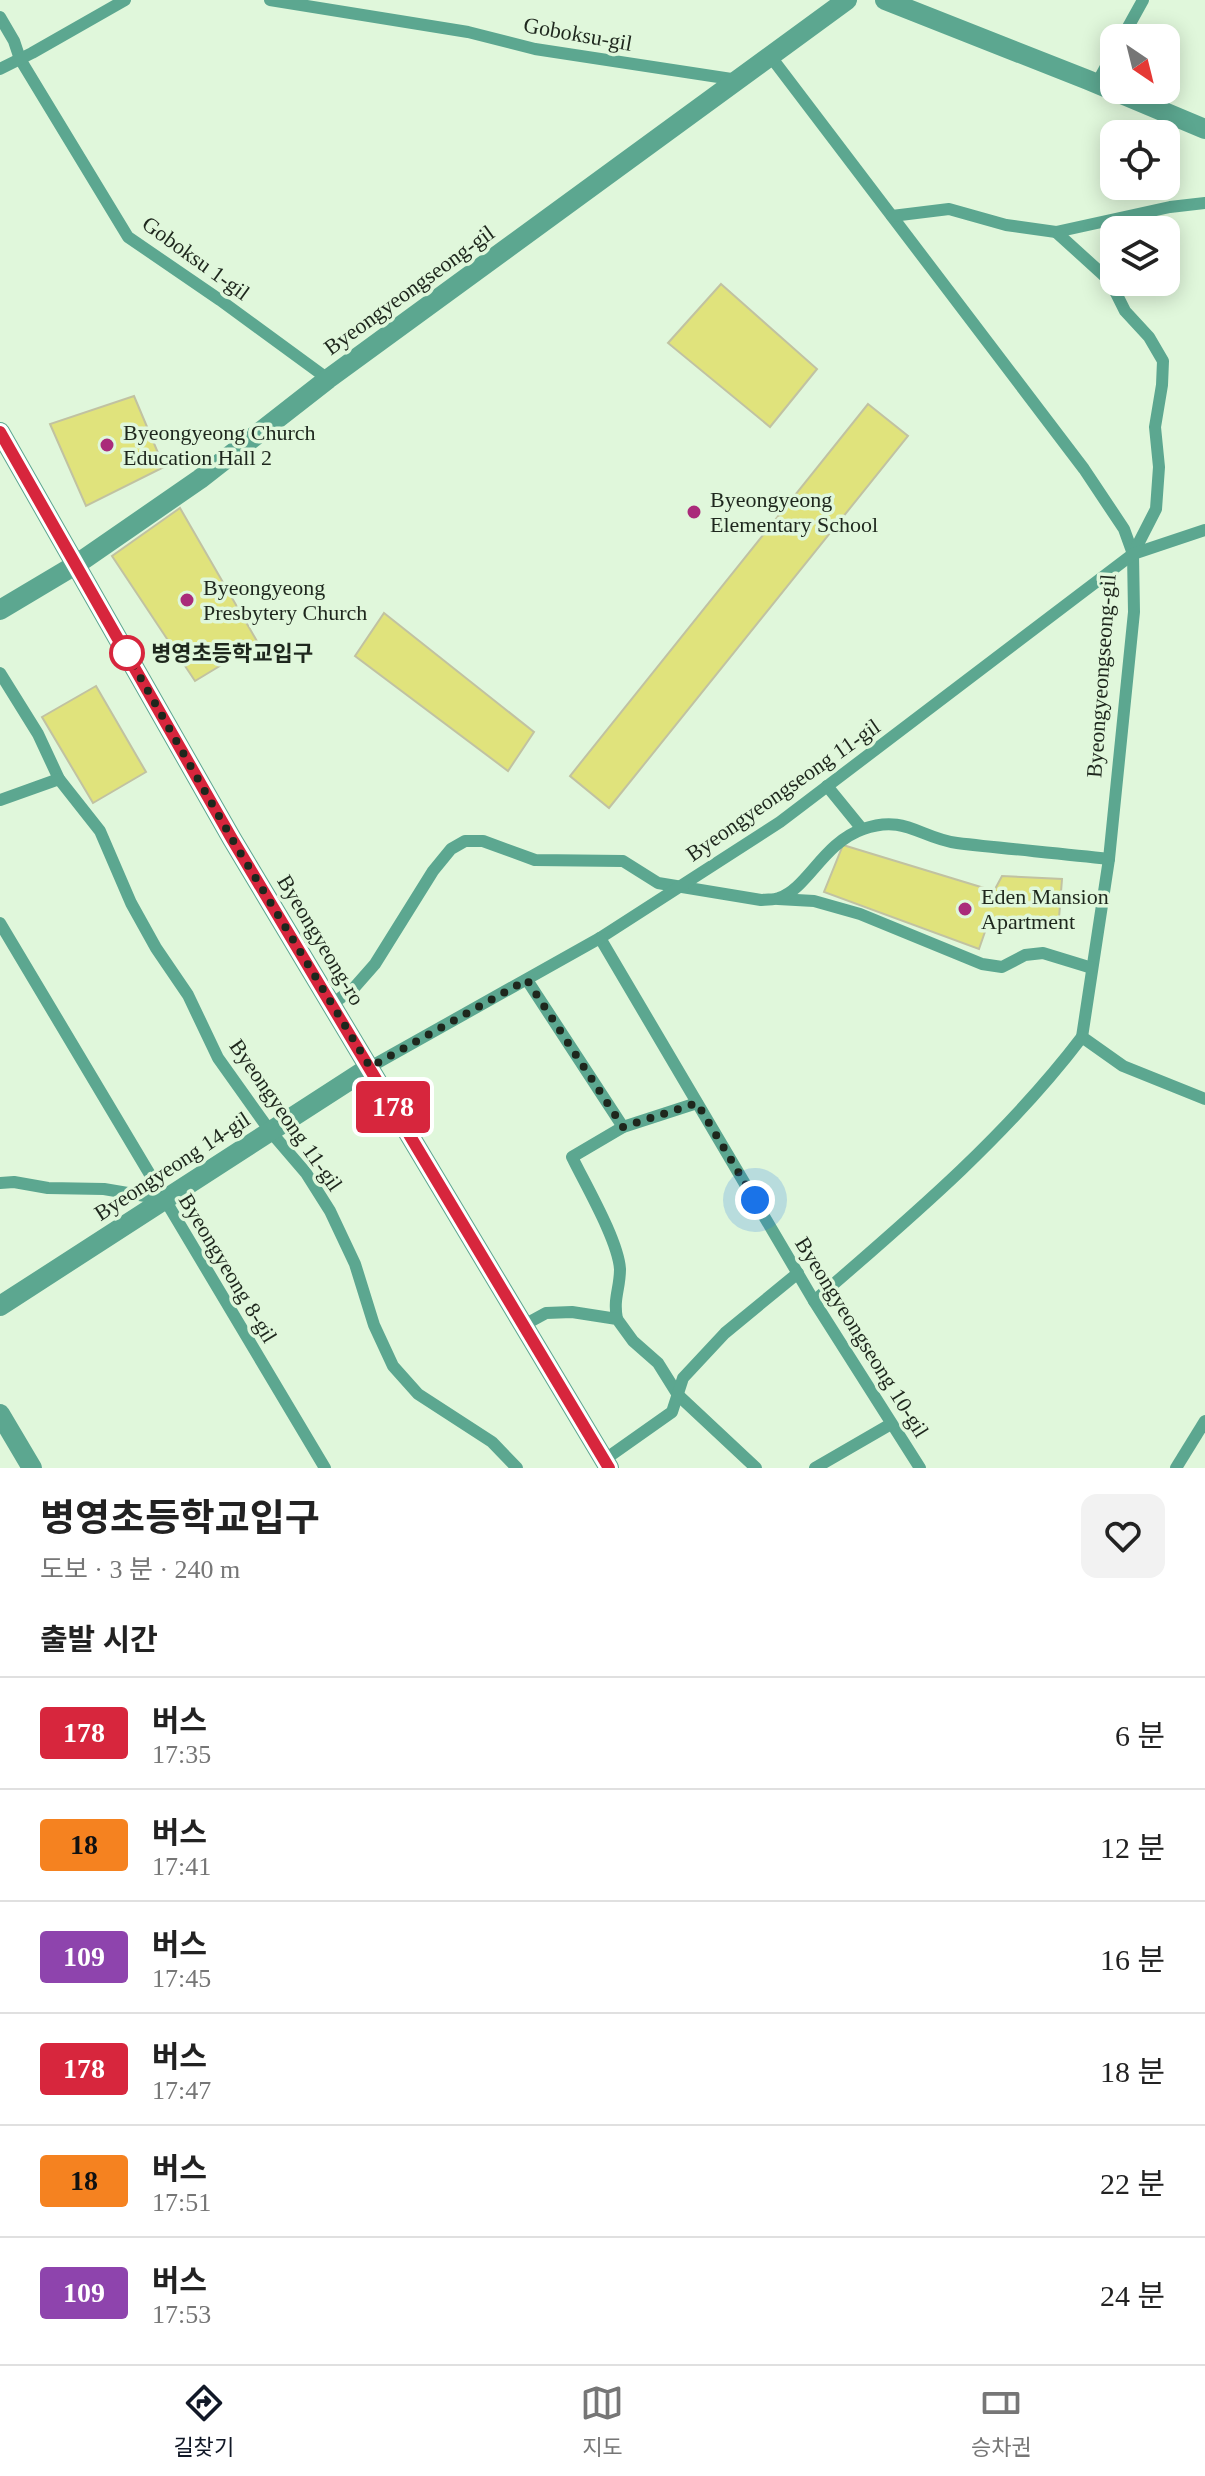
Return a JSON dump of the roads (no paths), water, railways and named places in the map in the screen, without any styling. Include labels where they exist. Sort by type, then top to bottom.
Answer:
[{"type":"street","name":"Byeongyeongseong-gil","points":[[0,610],[77,564],[200,479],[328,379],[847,0]]},
{"type":"street","points":[[885,0],[1205,129]]},
{"type":"street","name":"Byeongyeong-ro","points":[[0,432],[232,839],[607,1464]]},
{"type":"street","name":"Byeongyeong 14-gil","points":[[0,1306],[370,1067]]},
{"type":"street","points":[[0,1414],[32,1468]]},
{"type":"lane","points":[[0,69],[125,0]]},
{"type":"lane","name":"Goboksu-gil","points":[[270,0],[468,32],[535,49],[738,80]]},
{"type":"lane","points":[[1130,24],[1143,0]]},
{"type":"lane","name":"Goboksu 1-gil","points":[[0,17],[20,59],[128,237],[328,379]]},
{"type":"lane","name":"Byeongyeongseong-gil","points":[[771,57],[1084,469],[1124,529],[1133,554],[1134,612],[1109,859],[1082,1037]]},
{"type":"lane","points":[[1097,83],[1100,78]]},
{"type":"lane","points":[[892,216],[949,209],[1006,225],[1056,232],[1170,207],[1205,203]]},
{"type":"lane","points":[[1056,232],[1110,281],[1125,311],[1149,337],[1163,361],[1155,427],[1159,467],[1156,509],[1133,554]]},
{"type":"lane","name":"Byeongyeongseong 11-gil","points":[[370,1067],[600,938],[780,822],[1133,554],[1205,530]]},
{"type":"lane","name":"Byeongyeong 11-gil","points":[[0,673],[38,734],[59,779],[100,831],[131,903],[156,948],[188,995],[218,1058],[270,1131],[306,1173],[330,1211],[355,1264],[374,1325],[393,1366],[418,1394],[492,1442],[517,1468]]},
{"type":"lane","points":[[0,800],[59,779]]},
{"type":"lane","points":[[827,786],[862,829]]},
{"type":"lane","points":[[778,899],[793,891],[837,842],[862,829],[888,824],[906,825],[954,843],[1109,859]]},
{"type":"lane","points":[[332,1004],[353,989],[375,964],[433,871],[451,849],[465,841],[483,841],[535,860],[623,861],[658,883],[677,888],[761,900],[814,901],[860,914],[982,964],[1002,967],[1025,955],[1043,953],[1092,968]]},
{"type":"lane","name":"Byeongyeong 8-gil","points":[[0,923],[325,1468]]},
{"type":"lane","name":"Byeongyeongseong 10-gil","points":[[600,938],[814,1301],[920,1468]]},
{"type":"lane","points":[[527,980],[623,1127]]},
{"type":"lane","points":[[814,1301],[1015,1117],[1082,1037],[1123,1066],[1205,1099]]},
{"type":"lane","points":[[697,1103],[623,1127],[572,1157],[614,1247],[620,1267],[614,1302],[617,1319],[633,1341],[658,1363],[678,1395],[756,1468]]},
{"type":"lane","points":[[0,1183],[104,1189],[163,1199]]},
{"type":"lane","points":[[607,1464],[672,1412],[683,1378],[725,1333],[798,1273]]},
{"type":"lane","points":[[524,1325],[546,1313],[572,1312],[617,1319]]},
{"type":"lane","points":[[815,1468],[891,1424]]},
{"type":"lane","points":[[1176,1468],[1204,1428]]},
{"type":"place","name":"Byeongyeong Church Education Hall 2","points":[[107,445]]},
{"type":"place","name":"Byeongyeong Elementary School","points":[[694,512]]},
{"type":"place","name":"Byeongyeong Presbytery Church","points":[[187,600]]},
{"type":"place","name":"병영초등학교입구","points":[[127,653]]},
{"type":"place","name":"Eden Mansion Apartment","points":[[965,909]]}]
